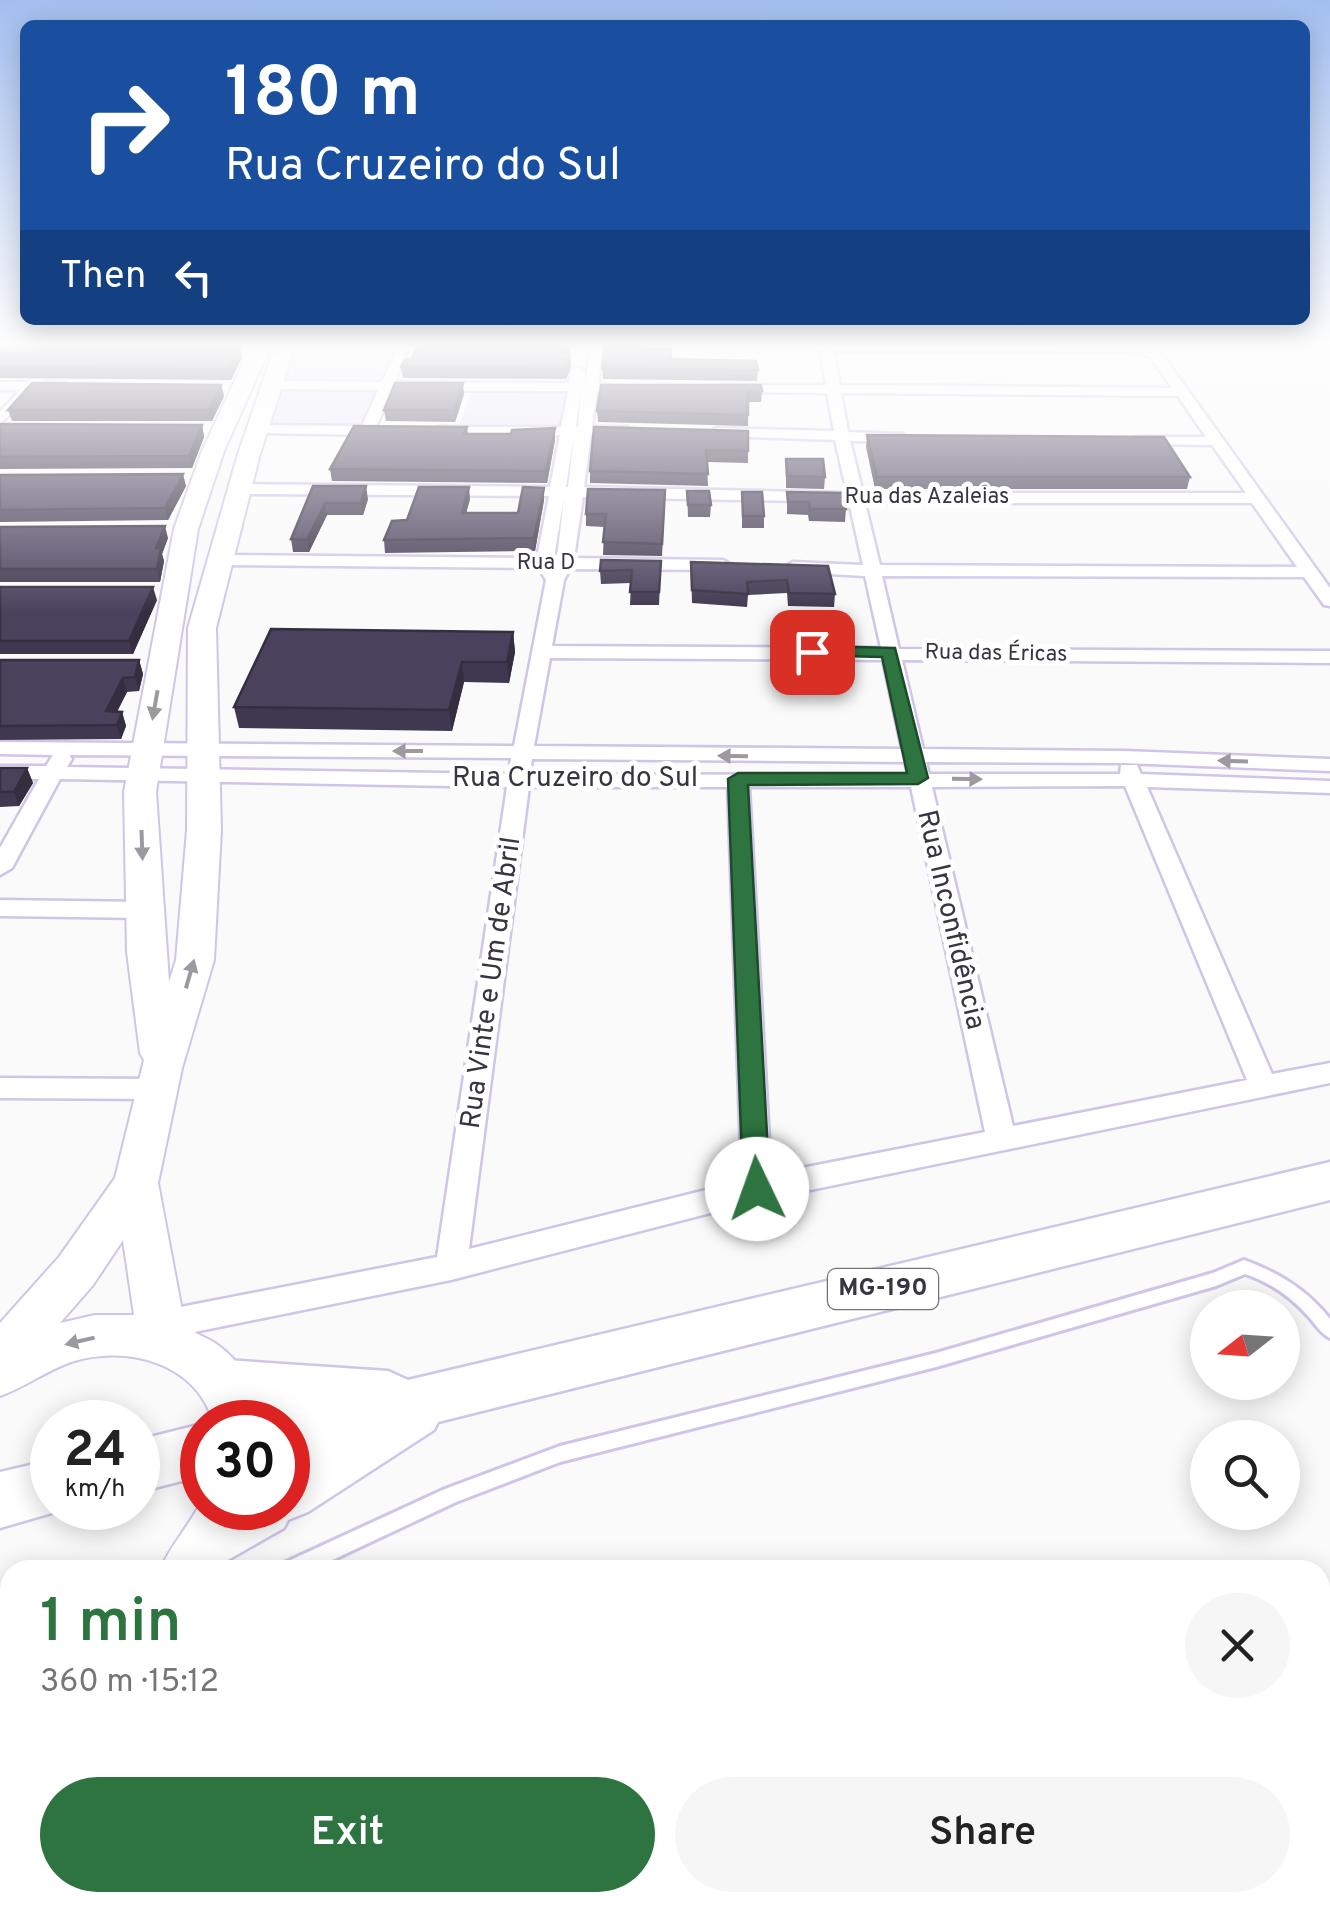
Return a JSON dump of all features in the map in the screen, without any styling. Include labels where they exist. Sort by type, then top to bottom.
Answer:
[{"type":"main road","points":[[161,1078],[145,910],[140,792],[177,529],[201,470],[235,435]]},
{"type":"main road","points":[[0,1358],[76,1271],[136,1183],[195,960],[203,763],[202,628],[239,489],[235,435]]},
{"type":"main road","points":[[157,661],[202,650]]},
{"type":"main road","name":"MG-190","points":[[310,1425],[437,1398],[1330,1181]]},
{"type":"main road","points":[[136,1183],[165,1334]]},
{"type":"main road","points":[[0,1374],[38,1351],[108,1334],[165,1334],[201,1359],[229,1400]]},
{"type":"main road","points":[[310,1402],[437,1398]]},
{"type":"main road","points":[[310,1479],[437,1398]]},
{"type":"main road","points":[[0,1500],[30,1492]]},
{"type":"street","name":"Rua Vinte e Um de Abril","points":[[566,435],[568,491]]},
{"type":"street","name":"Rua Vinte e Um de Abril","points":[[452,1267],[523,752],[568,491],[585,435]]},
{"type":"street","points":[[797,435],[918,438]]},
{"type":"street","points":[[1211,435],[1330,602]]},
{"type":"street","name":"Rua Inconfidência","points":[[842,437],[1002,1142]]},
{"type":"street","points":[[1124,440],[1215,441]]},
{"type":"street","name":"Rua das Azaleias","points":[[239,489],[1254,498]]},
{"type":"street","name":"Rua D","points":[[218,560],[555,569],[741,565]]},
{"type":"street","points":[[768,566],[1308,572]]},
{"type":"street","name":"Rua das Éricas","points":[[542,652],[1330,657]]},
{"type":"street","name":"Rua Cruzeiro do Sul","points":[[0,748],[67,748],[145,761],[520,781],[738,779],[916,767]]},
{"type":"street","points":[[0,868],[67,748]]},
{"type":"street","name":"Rua Cruzeiro do Sul","points":[[203,763],[523,752],[916,767],[1330,764]]},
{"type":"street","name":"Rua Cruzeiro do Sul","points":[[0,772],[54,772],[145,761]]},
{"type":"street","points":[[1128,768],[1264,1088]]},
{"type":"street","name":"Rua Cruzeiro do Sul","points":[[1128,768],[1330,787]]},
{"type":"street","points":[[738,779],[757,1189]]},
{"type":"street","points":[[0,908],[145,910]]},
{"type":"street","points":[[165,1334],[452,1267],[757,1189],[1330,1073]]},
{"type":"street","points":[[0,1088],[161,1078]]},
{"type":"lane","points":[[312,1560],[451,1495],[560,1454],[936,1360],[1216,1279],[1244,1266],[1275,1277],[1302,1297],[1330,1331]]},
{"type":"building","points":[[0,435],[198,435],[189,456],[0,457]]},
{"type":"building","points":[[349,435],[553,435],[546,471],[330,469]]},
{"type":"building","points":[[593,435],[748,435],[748,451],[706,450],[708,474],[590,471]]},
{"type":"building","points":[[867,435],[1164,437],[1190,477],[877,477]]},
{"type":"building","points":[[786,459],[823,459],[825,477],[787,476]]},
{"type":"building","points":[[183,474],[165,508],[0,510],[0,475]]},
{"type":"building","points":[[313,486],[366,486],[361,503],[325,503],[307,540],[291,539]]},
{"type":"building","points":[[419,487],[469,487],[462,513],[518,513],[523,487],[544,488],[534,538],[384,540],[392,521],[407,520]]},
{"type":"building","points":[[588,489],[665,490],[662,544],[603,542],[606,514],[586,514]]},
{"type":"building","points":[[687,491],[709,491],[711,505],[688,505]]},
{"type":"building","points":[[742,492],[762,492],[764,516],[743,516]]},
{"type":"building","points":[[787,492],[843,493],[846,509],[810,509],[809,502],[788,502]]},
{"type":"building","points":[[165,526],[156,548],[161,548],[157,569],[0,569],[0,527]]},
{"type":"building","points":[[601,560],[661,561],[659,592],[630,592],[632,570],[600,571]]},
{"type":"building","points":[[691,562],[828,566],[835,594],[789,593],[787,580],[747,582],[748,594],[692,590]]},
{"type":"building","points":[[0,587],[153,587],[129,641],[0,641]]},
{"type":"building","points":[[271,629],[513,632],[507,662],[462,662],[449,710],[234,707]]},
{"type":"building","points":[[0,660],[139,660],[135,677],[123,678],[106,711],[122,712],[117,725],[0,726]]},
{"type":"building","points":[[0,768],[27,768],[14,792],[0,792]]},
{"type":"route","points":[[757,1189],[738,779],[918,778],[889,652],[812,652]]}]
